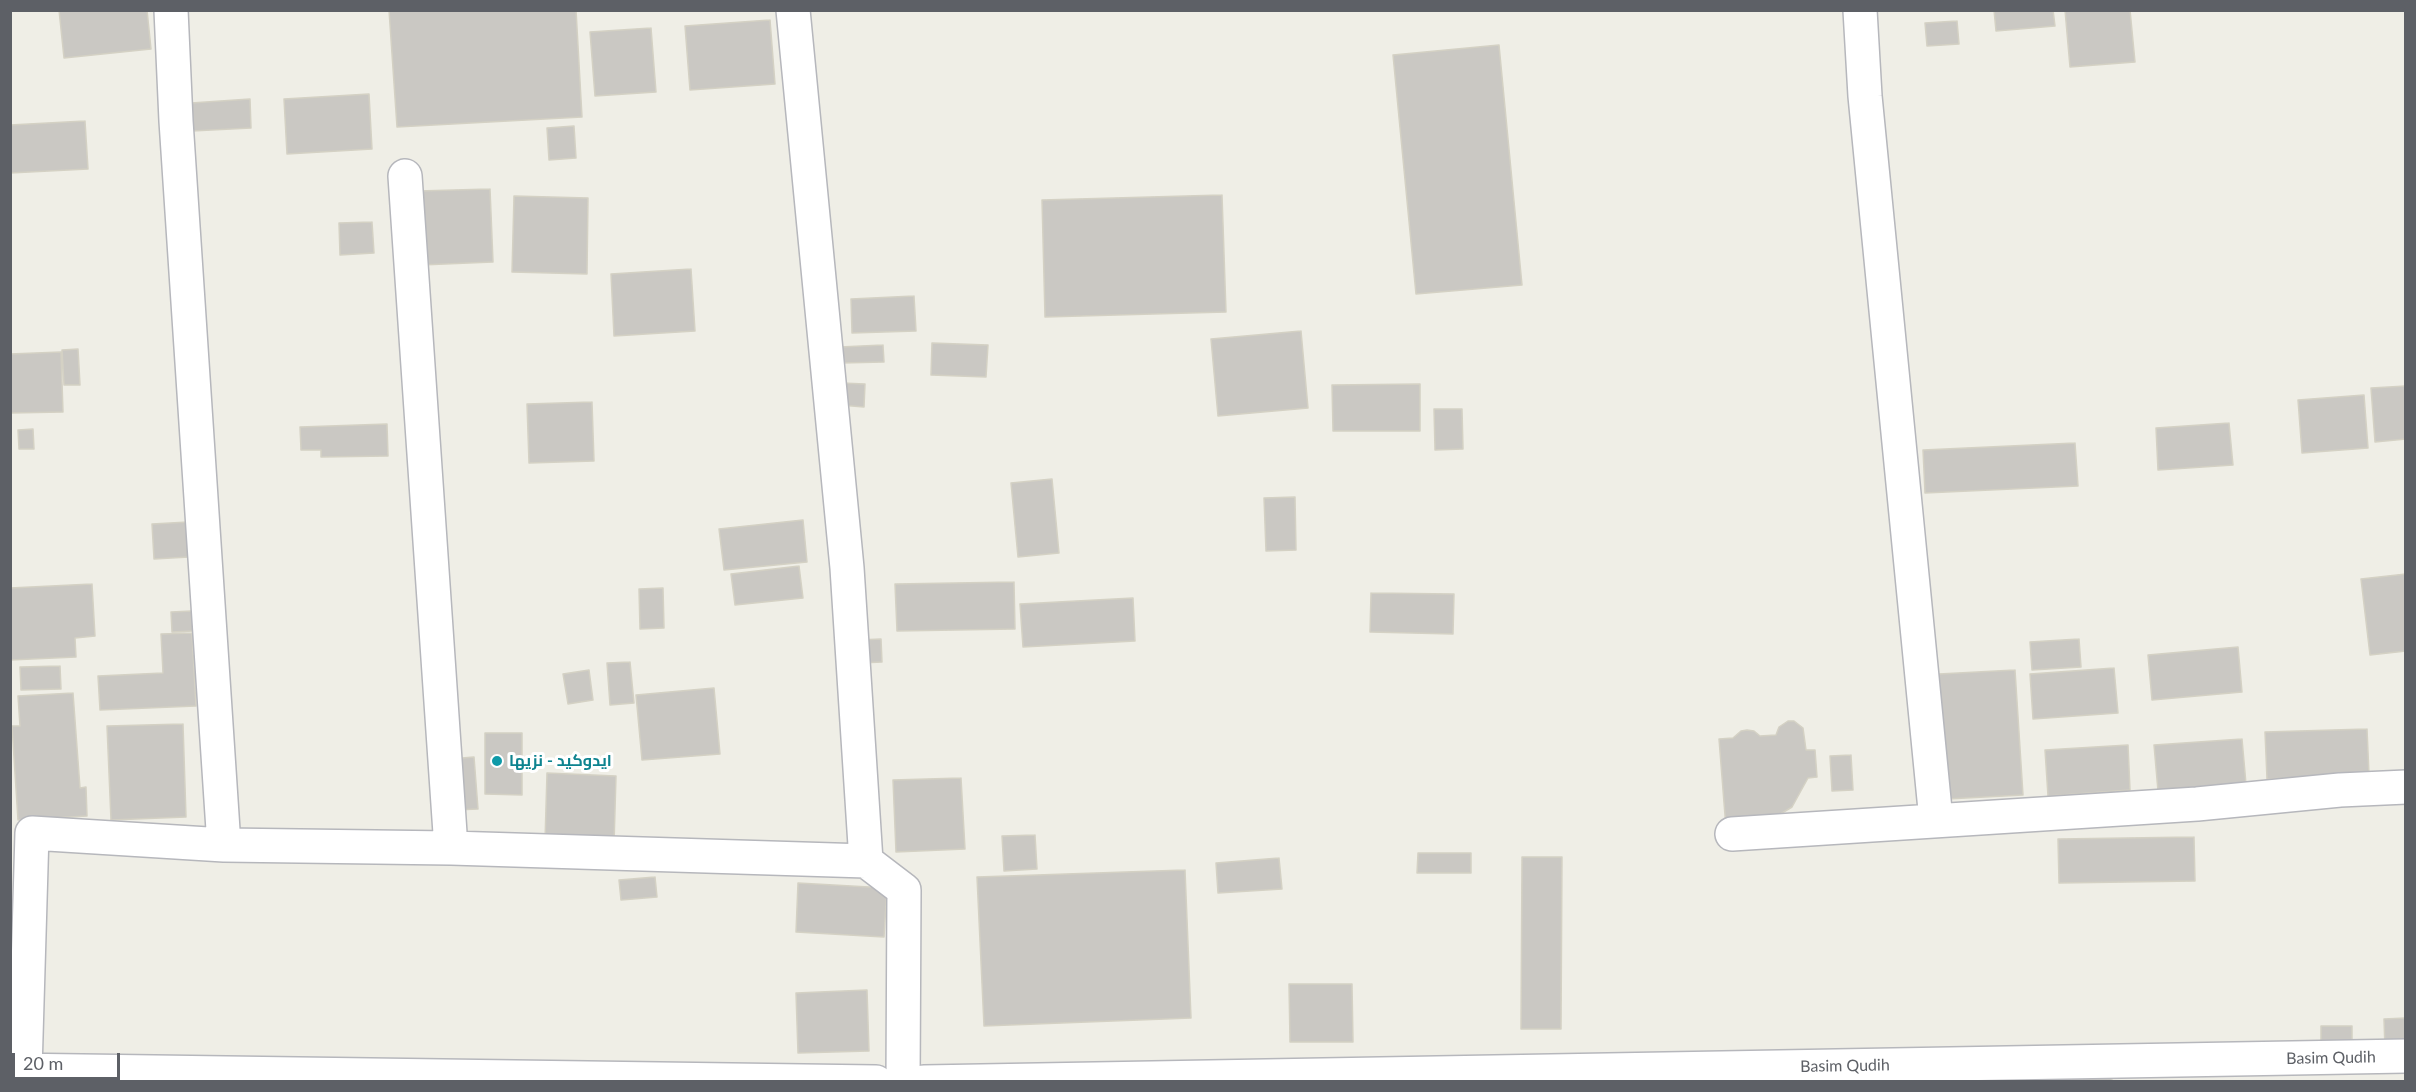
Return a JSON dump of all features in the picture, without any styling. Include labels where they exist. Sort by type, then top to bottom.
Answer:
[{"type":"street","points":[[171,10],[224,845]]},
{"type":"street","points":[[793,10],[847,568],[866,861]]},
{"type":"street","points":[[1860,10],[1865,96],[1936,820]]},
{"type":"street","points":[[405,176],[451,848]]},
{"type":"street","points":[[1732,834],[2197,804],[2340,790],[2406,787]]},
{"type":"street","points":[[876,1082],[18,1070],[32,833],[224,845],[451,848],[866,861],[904,890],[903,1082]]},
{"type":"street","name":"Basim Qudih","points":[[924,1082],[2406,1056]]},
{"type":"building","points":[[59,10],[147,10],[151,49],[64,58]]},
{"type":"building","points":[[389,10],[576,10],[582,117],[397,127]]},
{"type":"building","points":[[1994,10],[2053,10],[2055,26],[1996,31]]},
{"type":"building","points":[[2065,10],[2130,10],[2135,62],[2070,67]]},
{"type":"building","points":[[770,20],[775,84],[690,90],[685,26]]},
{"type":"building","points":[[1957,21],[1959,44],[1927,46],[1925,23]]},
{"type":"building","points":[[651,28],[656,92],[595,96],[590,32]]},
{"type":"building","points":[[1499,45],[1522,285],[1416,294],[1393,55]]},
{"type":"building","points":[[369,94],[372,149],[287,154],[284,99]]},
{"type":"building","points":[[250,99],[251,128],[192,131],[191,103]]},
{"type":"building","points":[[85,121],[88,169],[10,173],[10,125]]},
{"type":"building","points":[[574,126],[576,158],[549,160],[547,128]]},
{"type":"building","points":[[490,189],[493,262],[421,265],[418,191]]},
{"type":"building","points":[[1222,195],[1226,312],[1045,317],[1042,200]]},
{"type":"building","points":[[514,196],[588,198],[587,274],[512,272]]},
{"type":"building","points":[[372,222],[374,253],[340,255],[339,223]]},
{"type":"building","points":[[691,269],[695,331],[614,336],[611,274]]},
{"type":"building","points":[[914,296],[916,331],[852,333],[851,299]]},
{"type":"building","points":[[1301,331],[1308,408],[1218,416],[1211,339]]},
{"type":"building","points":[[932,343],[988,345],[986,377],[931,375]]},
{"type":"building","points":[[883,345],[884,362],[841,363],[840,347]]},
{"type":"building","points":[[78,349],[80,385],[64,385],[62,350]]},
{"type":"building","points":[[61,352],[63,412],[10,413],[10,354]]},
{"type":"building","points":[[841,383],[865,384],[864,407],[840,405]]},
{"type":"building","points":[[1420,384],[1420,431],[1333,431],[1332,385]]},
{"type":"building","points":[[2406,386],[2406,439],[2375,442],[2371,388]]},
{"type":"building","points":[[2364,395],[2368,448],[2302,453],[2298,400]]},
{"type":"building","points":[[592,402],[594,461],[529,463],[527,404]]},
{"type":"building","points":[[1434,409],[1462,409],[1463,449],[1435,450]]},
{"type":"building","points":[[2229,423],[2233,465],[2158,470],[2156,428]]},
{"type":"building","points":[[387,424],[388,456],[321,457],[321,450],[301,450],[300,427]]},
{"type":"building","points":[[33,429],[34,449],[19,449],[18,430]]},
{"type":"building","points":[[2075,443],[2078,486],[1925,493],[1923,450]]},
{"type":"building","points":[[1052,479],[1059,553],[1018,557],[1011,483]]},
{"type":"building","points":[[1295,497],[1296,550],[1266,551],[1264,498]]},
{"type":"building","points":[[803,520],[807,562],[724,570],[719,529]]},
{"type":"building","points":[[188,522],[189,557],[154,559],[152,524]]},
{"type":"building","points":[[799,566],[803,598],[735,605],[731,574]]},
{"type":"building","points":[[2406,574],[2406,651],[2370,655],[2361,579]]},
{"type":"building","points":[[1014,582],[1015,629],[897,631],[895,584]]},
{"type":"building","points":[[92,584],[95,636],[75,638],[76,657],[10,660],[10,588]]},
{"type":"building","points":[[663,588],[664,628],[640,629],[639,589]]},
{"type":"building","points":[[1371,593],[1454,594],[1453,634],[1370,632]]},
{"type":"building","points":[[1133,598],[1135,641],[1023,647],[1020,604]]},
{"type":"building","points":[[192,611],[193,631],[172,632],[171,612]]},
{"type":"building","points":[[192,633],[196,706],[100,710],[98,676],[163,673],[161,634]]},
{"type":"building","points":[[881,639],[882,662],[860,663],[859,640]]},
{"type":"building","points":[[2079,639],[2081,667],[2032,670],[2030,642]]},
{"type":"building","points":[[2238,647],[2242,692],[2152,700],[2148,655]]},
{"type":"building","points":[[630,662],[634,703],[610,705],[607,663]]},
{"type":"building","points":[[60,666],[61,689],[21,690],[20,667]]},
{"type":"building","points":[[2114,668],[2118,713],[2033,719],[2030,674]]},
{"type":"building","points":[[589,670],[593,700],[568,704],[563,674]]},
{"type":"building","points":[[2015,670],[2023,795],[1947,799],[1939,674]]},
{"type":"building","points":[[714,688],[720,754],[642,760],[636,695]]},
{"type":"building","points":[[73,693],[80,788],[86,787],[87,816],[18,820],[12,726],[20,726],[18,696]]},
{"type":"building","points":[[1788,721],[1794,721],[1803,728],[1806,750],[1815,750],[1817,777],[1808,778],[1792,807],[1762,825],[1726,828],[1719,739],[1733,738],[1741,731],[1747,730],[1754,731],[1760,736],[1776,735],[1779,727]]},
{"type":"building","points":[[183,724],[186,817],[111,820],[107,726]]},
{"type":"building","points":[[2367,729],[2369,775],[2267,779],[2265,732]]},
{"type":"building","points":[[485,733],[522,733],[522,795],[485,794]]},
{"type":"building","points":[[2242,739],[2246,784],[2158,791],[2154,745]]},
{"type":"building","points":[[2128,745],[2130,790],[2048,796],[2045,750]]},
{"type":"building","points":[[1851,755],[1853,790],[1832,791],[1830,756]]},
{"type":"building","points":[[474,757],[478,809],[455,810],[450,759]]},
{"type":"building","points":[[547,773],[616,776],[614,844],[545,841]]},
{"type":"building","points":[[961,778],[965,849],[896,852],[893,780]]},
{"type":"building","points":[[1035,835],[1037,869],[1004,871],[1002,836]]},
{"type":"building","points":[[2194,837],[2195,881],[2059,883],[2058,839]]},
{"type":"building","points":[[1418,853],[1471,853],[1471,873],[1417,873]]},
{"type":"building","points":[[1522,857],[1562,857],[1561,1029],[1521,1029]]},
{"type":"building","points":[[1279,858],[1282,889],[1218,893],[1216,863]]},
{"type":"building","points":[[1185,870],[1191,1018],[984,1026],[977,877]]},
{"type":"building","points":[[655,877],[657,897],[621,900],[619,880]]},
{"type":"building","points":[[798,883],[887,888],[884,937],[796,932]]},
{"type":"building","points":[[1289,984],[1352,984],[1353,1042],[1290,1042]]},
{"type":"building","points":[[867,990],[869,1051],[798,1053],[796,993]]},
{"type":"building","points":[[2406,1018],[2406,1049],[2385,1049],[2384,1019]]},
{"type":"building","points":[[2321,1026],[2352,1026],[2352,1047],[2321,1047]]},
{"type":"building","points":[[2111,1067],[2112,1082],[2048,1082],[2047,1070]]},
{"type":"place","name":"ايدوكيد - نزيها","points":[[497,761]]}]
